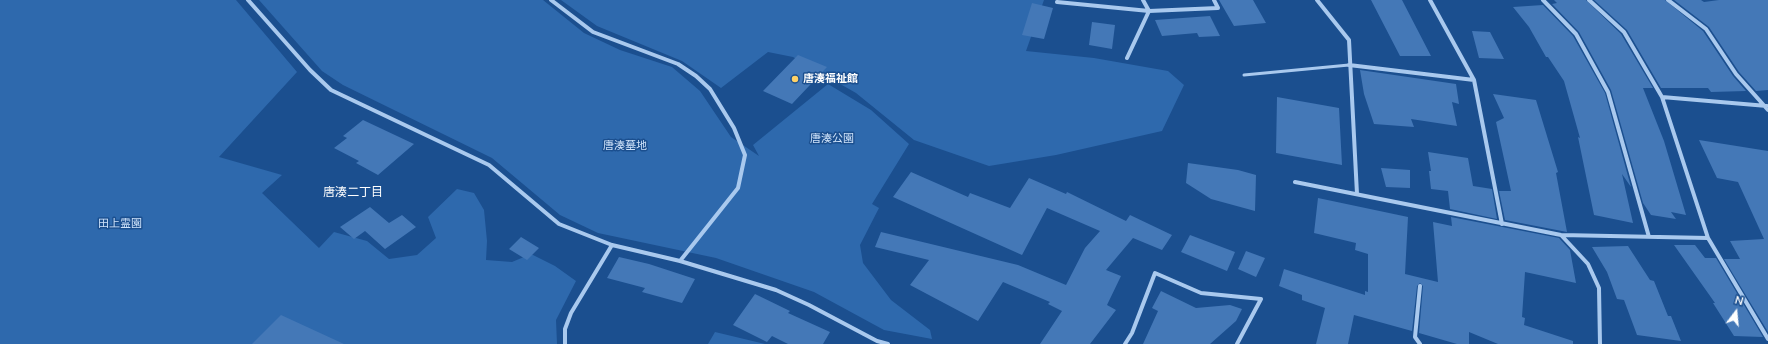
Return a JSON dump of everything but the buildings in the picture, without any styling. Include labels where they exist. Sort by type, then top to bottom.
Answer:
[{"type":"street","points":[[248,0],[310,70],[331,90],[490,165],[559,224],[612,245],[680,261],[776,290],[809,305],[878,341],[888,344]]},
{"type":"street","points":[[551,0],[593,32],[678,64],[696,76],[710,89],[734,128],[745,155],[738,188],[680,261]]},
{"type":"street","points":[[1143,0],[1149,11]]},
{"type":"street","points":[[1057,2],[1149,11],[1218,8],[1214,0]]},
{"type":"street","points":[[1317,0],[1349,40],[1349,65],[1357,194]]},
{"type":"street","points":[[1430,0],[1474,80],[1502,224]]},
{"type":"street","points":[[1543,0],[1576,34],[1608,92],[1649,237]]},
{"type":"street","points":[[1589,0],[1624,32],[1662,97],[1708,238],[1768,339]]},
{"type":"street","points":[[1668,0],[1706,29],[1736,74],[1767,107]]},
{"type":"street","points":[[1127,58],[1149,11]]},
{"type":"street","points":[[1349,65],[1474,80]]},
{"type":"street","points":[[1662,97],[1767,107]]},
{"type":"street","points":[[1295,182],[1561,235],[1708,238]]},
{"type":"street","points":[[1561,235],[1588,264],[1598,288],[1600,344]]},
{"type":"street","points":[[565,344],[565,329],[571,313],[612,245]]},
{"type":"street","points":[[1125,344],[1132,332],[1155,273],[1200,293],[1261,299],[1237,344]]},
{"type":"street","points":[[1420,286],[1415,337],[1420,344]]},
{"type":"lane","points":[[1244,75],[1349,65]]},
{"type":"green space","name":"田上霊園","points":[[0,0],[236,0],[297,72],[219,157],[282,175],[262,193],[319,248],[334,232],[367,241],[389,259],[417,255],[436,238],[428,217],[457,189],[474,193],[484,210],[487,241],[486,260],[512,262],[531,254],[555,266],[576,281],[556,320],[557,344],[0,344]]},
{"type":"green space","name":"唐湊墓地","points":[[259,0],[543,0],[584,33],[620,50],[672,67],[700,91],[731,137],[759,156],[753,145],[828,84],[871,110],[909,144],[872,204],[879,208],[860,245],[863,263],[891,300],[930,330],[932,339],[884,330],[814,292],[716,258],[598,233],[560,215],[492,158],[343,85],[322,71]]},
{"type":"green space","points":[[561,0],[1044,0],[1026,51],[1094,58],[1168,71],[1184,85],[1162,131],[1056,155],[989,166],[914,140],[856,93],[793,57],[768,52],[721,88],[682,61],[597,26]]},
{"type":"green space","points":[[715,332],[765,344],[708,344]]},
{"type":"place","name":"唐湊福祉館","points":[[795,79]]},
{"type":"district","name":"唐湊二丁目","points":[[353,192]]},
{"type":"park label","name":"唐湊公園","points":[[832,139]]}]
